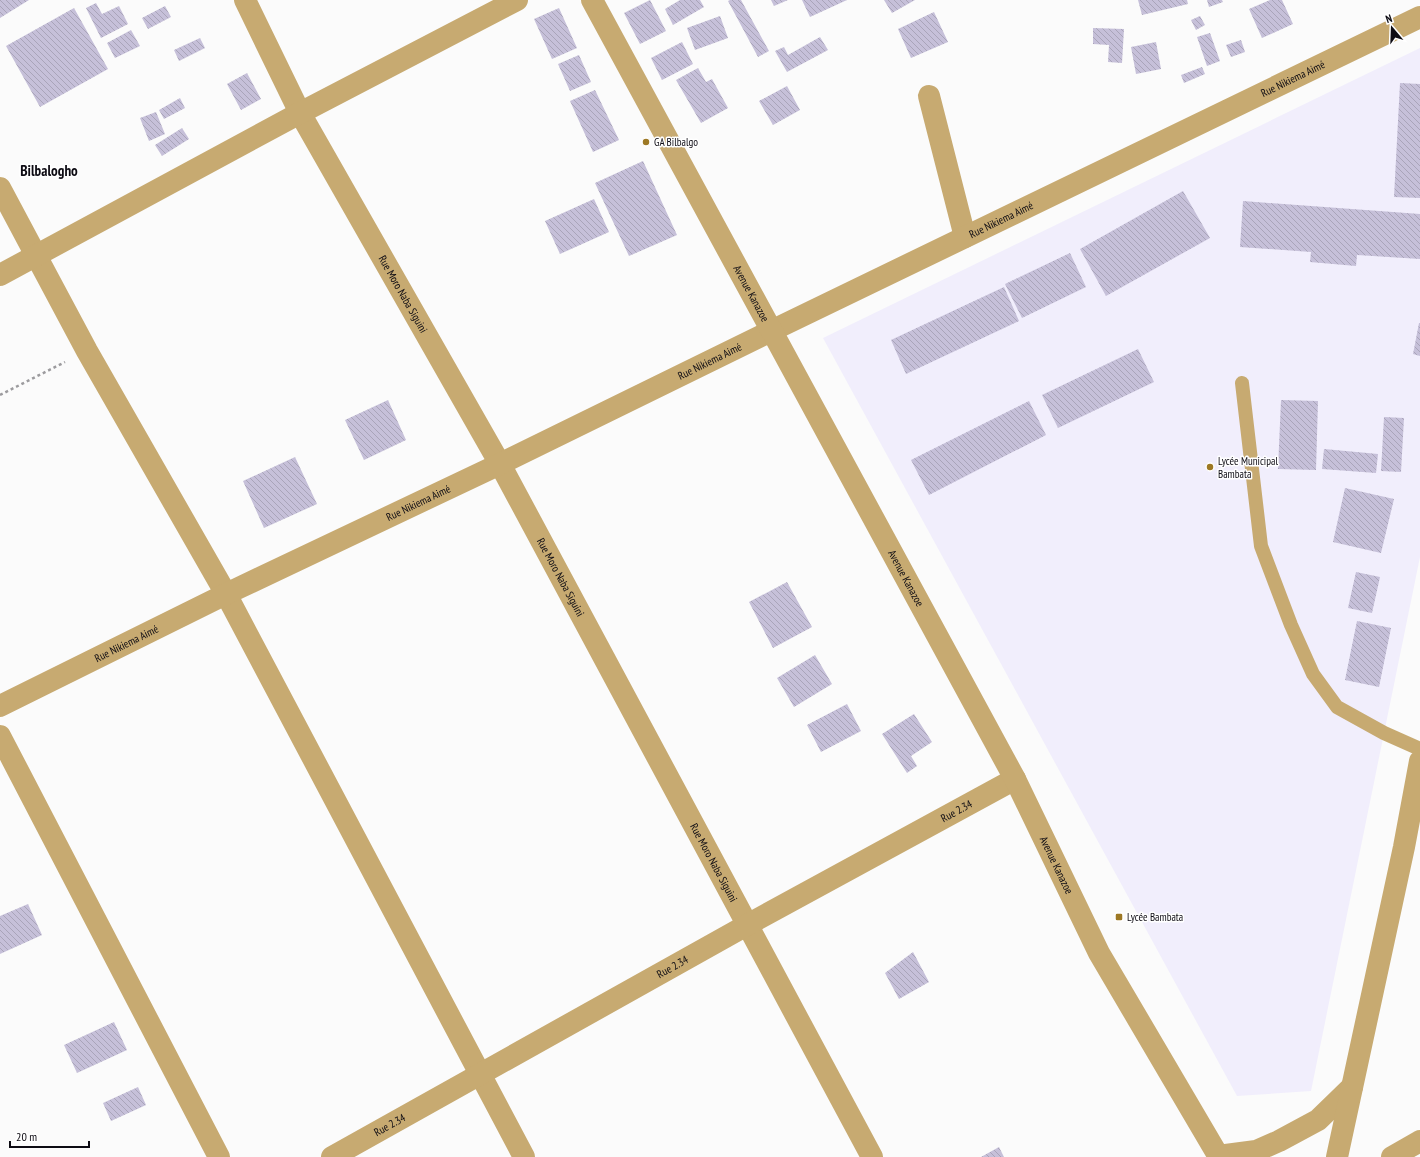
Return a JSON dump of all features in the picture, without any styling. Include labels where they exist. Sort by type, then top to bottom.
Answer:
[{"type":"street","name":"Rue Moro Naba Siguini","points":[[245,0],[300,113],[500,464],[872,1157]]},
{"type":"street","points":[[0,275],[300,113],[517,0]]},
{"type":"street","name":"Avenue Kanazoe","points":[[592,0],[1015,779],[1099,953],[1219,1156]]},
{"type":"street","name":"Rue Nikiema Aimé","points":[[0,706],[226,594],[500,464],[1420,17]]},
{"type":"street","points":[[929,96],[965,237]]},
{"type":"street","points":[[0,188],[87,350],[226,594],[524,1157]]},
{"type":"street","points":[[0,736],[219,1157]]},
{"type":"street","points":[[1337,1157],[1352,1087],[1412,843],[1420,761]]},
{"type":"street","name":"Rue 2.34","points":[[332,1157],[747,925],[1015,779]]},
{"type":"street","points":[[1219,1156],[1256,1151],[1279,1141],[1318,1120],[1352,1087]]},
{"type":"street","points":[[1392,1157],[1420,1141]]},
{"type":"lane","points":[[1242,383],[1261,546],[1291,625],[1313,674],[1337,707],[1384,733],[1420,749]]},
{"type":"path","points":[[0,395],[87,350]]},
{"type":"shaded area","points":[[1420,48],[1420,557],[1311,1091],[1237,1096],[823,338]]},
{"type":"building","points":[[0,0],[29,0],[0,18]]},
{"type":"building","points":[[650,0],[666,31],[640,44],[624,13]]},
{"type":"building","points":[[680,0],[700,0],[704,7],[673,25],[665,9]]},
{"type":"building","points":[[741,0],[769,51],[758,57],[728,1]]},
{"type":"building","points":[[771,0],[788,0],[774,6]]},
{"type":"building","points":[[802,0],[847,0],[810,17]]},
{"type":"building","points":[[884,0],[915,0],[892,13]]},
{"type":"building","points":[[1138,0],[1187,0],[1188,4],[1142,15]]},
{"type":"building","points":[[1207,0],[1222,0],[1223,2],[1209,7]]},
{"type":"building","points":[[1270,0],[1282,0],[1293,24],[1262,38],[1249,9]]},
{"type":"building","points":[[96,3],[102,14],[119,6],[128,24],[101,38],[86,8]]},
{"type":"building","points":[[165,6],[171,17],[148,29],[142,18]]},
{"type":"building","points":[[74,8],[108,69],[40,107],[6,46]]},
{"type":"building","points":[[559,8],[577,48],[552,59],[534,19]]},
{"type":"building","points":[[934,12],[948,42],[911,58],[898,29]]},
{"type":"building","points":[[720,16],[728,38],[695,50],[687,28]]},
{"type":"building","points":[[1200,16],[1205,25],[1196,30],[1191,20]]},
{"type":"building","points":[[1093,28],[1124,29],[1122,63],[1108,62],[1109,45],[1093,44]]},
{"type":"building","points":[[131,30],[140,46],[115,58],[107,43]]},
{"type":"building","points":[[1210,33],[1220,61],[1207,66],[1197,37]]},
{"type":"building","points":[[820,37],[828,50],[787,72],[775,51],[784,47],[788,55]]},
{"type":"building","points":[[200,38],[205,48],[179,61],[174,50]]},
{"type":"building","points":[[1241,40],[1245,52],[1231,57],[1226,45]]},
{"type":"building","points":[[682,42],[693,64],[662,80],[651,58]]},
{"type":"building","points":[[1156,42],[1161,69],[1136,74],[1131,47]]},
{"type":"building","points":[[579,55],[591,82],[570,91],[558,64]]},
{"type":"building","points":[[1202,67],[1205,74],[1184,83],[1181,75]]},
{"type":"building","points":[[698,68],[706,82],[712,79],[728,108],[701,123],[676,80]]},
{"type":"building","points":[[247,73],[261,99],[241,110],[227,84]]},
{"type":"building","points":[[1400,83],[1420,84],[1420,198],[1394,197]]},
{"type":"building","points":[[787,86],[800,110],[773,125],[759,101]]},
{"type":"building","points":[[595,90],[619,140],[593,152],[570,101]]},
{"type":"building","points":[[180,98],[185,108],[164,119],[159,110]]},
{"type":"building","points":[[156,112],[165,134],[149,141],[140,118]]},
{"type":"building","points":[[182,128],[189,139],[162,156],[155,145]]},
{"type":"building","points":[[643,161],[677,235],[629,256],[595,183]]},
{"type":"building","points":[[1183,191],[1210,238],[1106,296],[1080,249]]},
{"type":"building","points":[[594,199],[609,232],[560,254],[545,221]]},
{"type":"building","points":[[1243,201],[1420,214],[1420,259],[1357,255],[1356,266],[1310,262],[1311,252],[1240,247]]},
{"type":"building","points":[[1070,253],[1086,287],[1022,318],[1005,284]]},
{"type":"building","points":[[1004,287],[1019,321],[906,374],[891,340]]},
{"type":"building","points":[[1420,323],[1420,356],[1413,354]]},
{"type":"building","points":[[1138,349],[1154,382],[1058,428],[1042,395]]},
{"type":"building","points":[[388,400],[406,440],[364,460],[345,420]]},
{"type":"building","points":[[1281,400],[1318,401],[1316,470],[1278,469]]},
{"type":"building","points":[[1029,401],[1046,435],[929,495],[911,460]]},
{"type":"building","points":[[1384,417],[1404,418],[1401,472],[1381,471]]},
{"type":"building","points":[[1324,449],[1378,454],[1376,473],[1322,469]]},
{"type":"building","points":[[295,457],[317,504],[264,528],[243,481]]},
{"type":"building","points":[[1345,488],[1394,499],[1381,553],[1333,542]]},
{"type":"building","points":[[1356,572],[1380,577],[1372,613],[1348,608]]},
{"type":"building","points":[[787,582],[812,627],[773,648],[749,602]]},
{"type":"building","points":[[1357,621],[1391,628],[1379,687],[1345,680]]},
{"type":"building","points":[[815,655],[832,684],[794,707],[777,678]]},
{"type":"building","points":[[847,704],[861,731],[821,752],[807,725]]},
{"type":"building","points":[[914,714],[932,742],[911,756],[917,766],[907,773],[882,734]]},
{"type":"building","points":[[28,904],[42,935],[0,954],[0,916]]},
{"type":"building","points":[[913,952],[929,982],[899,999],[885,973]]},
{"type":"building","points":[[114,1022],[127,1050],[77,1073],[64,1045]]},
{"type":"building","points":[[138,1087],[146,1105],[111,1121],[103,1103]]},
{"type":"building","points":[[999,1147],[1004,1157],[981,1157]]},
{"type":"place","name":"GA Bilbalgo","points":[[646,142]]},
{"type":"place","name":"Lycée Municipal Bambata","points":[[1210,467]]},
{"type":"place","name":"Lycée Bambata","points":[[1119,917]]},
{"type":"district","name":"Bilbalogho","points":[[49,171]]}]
